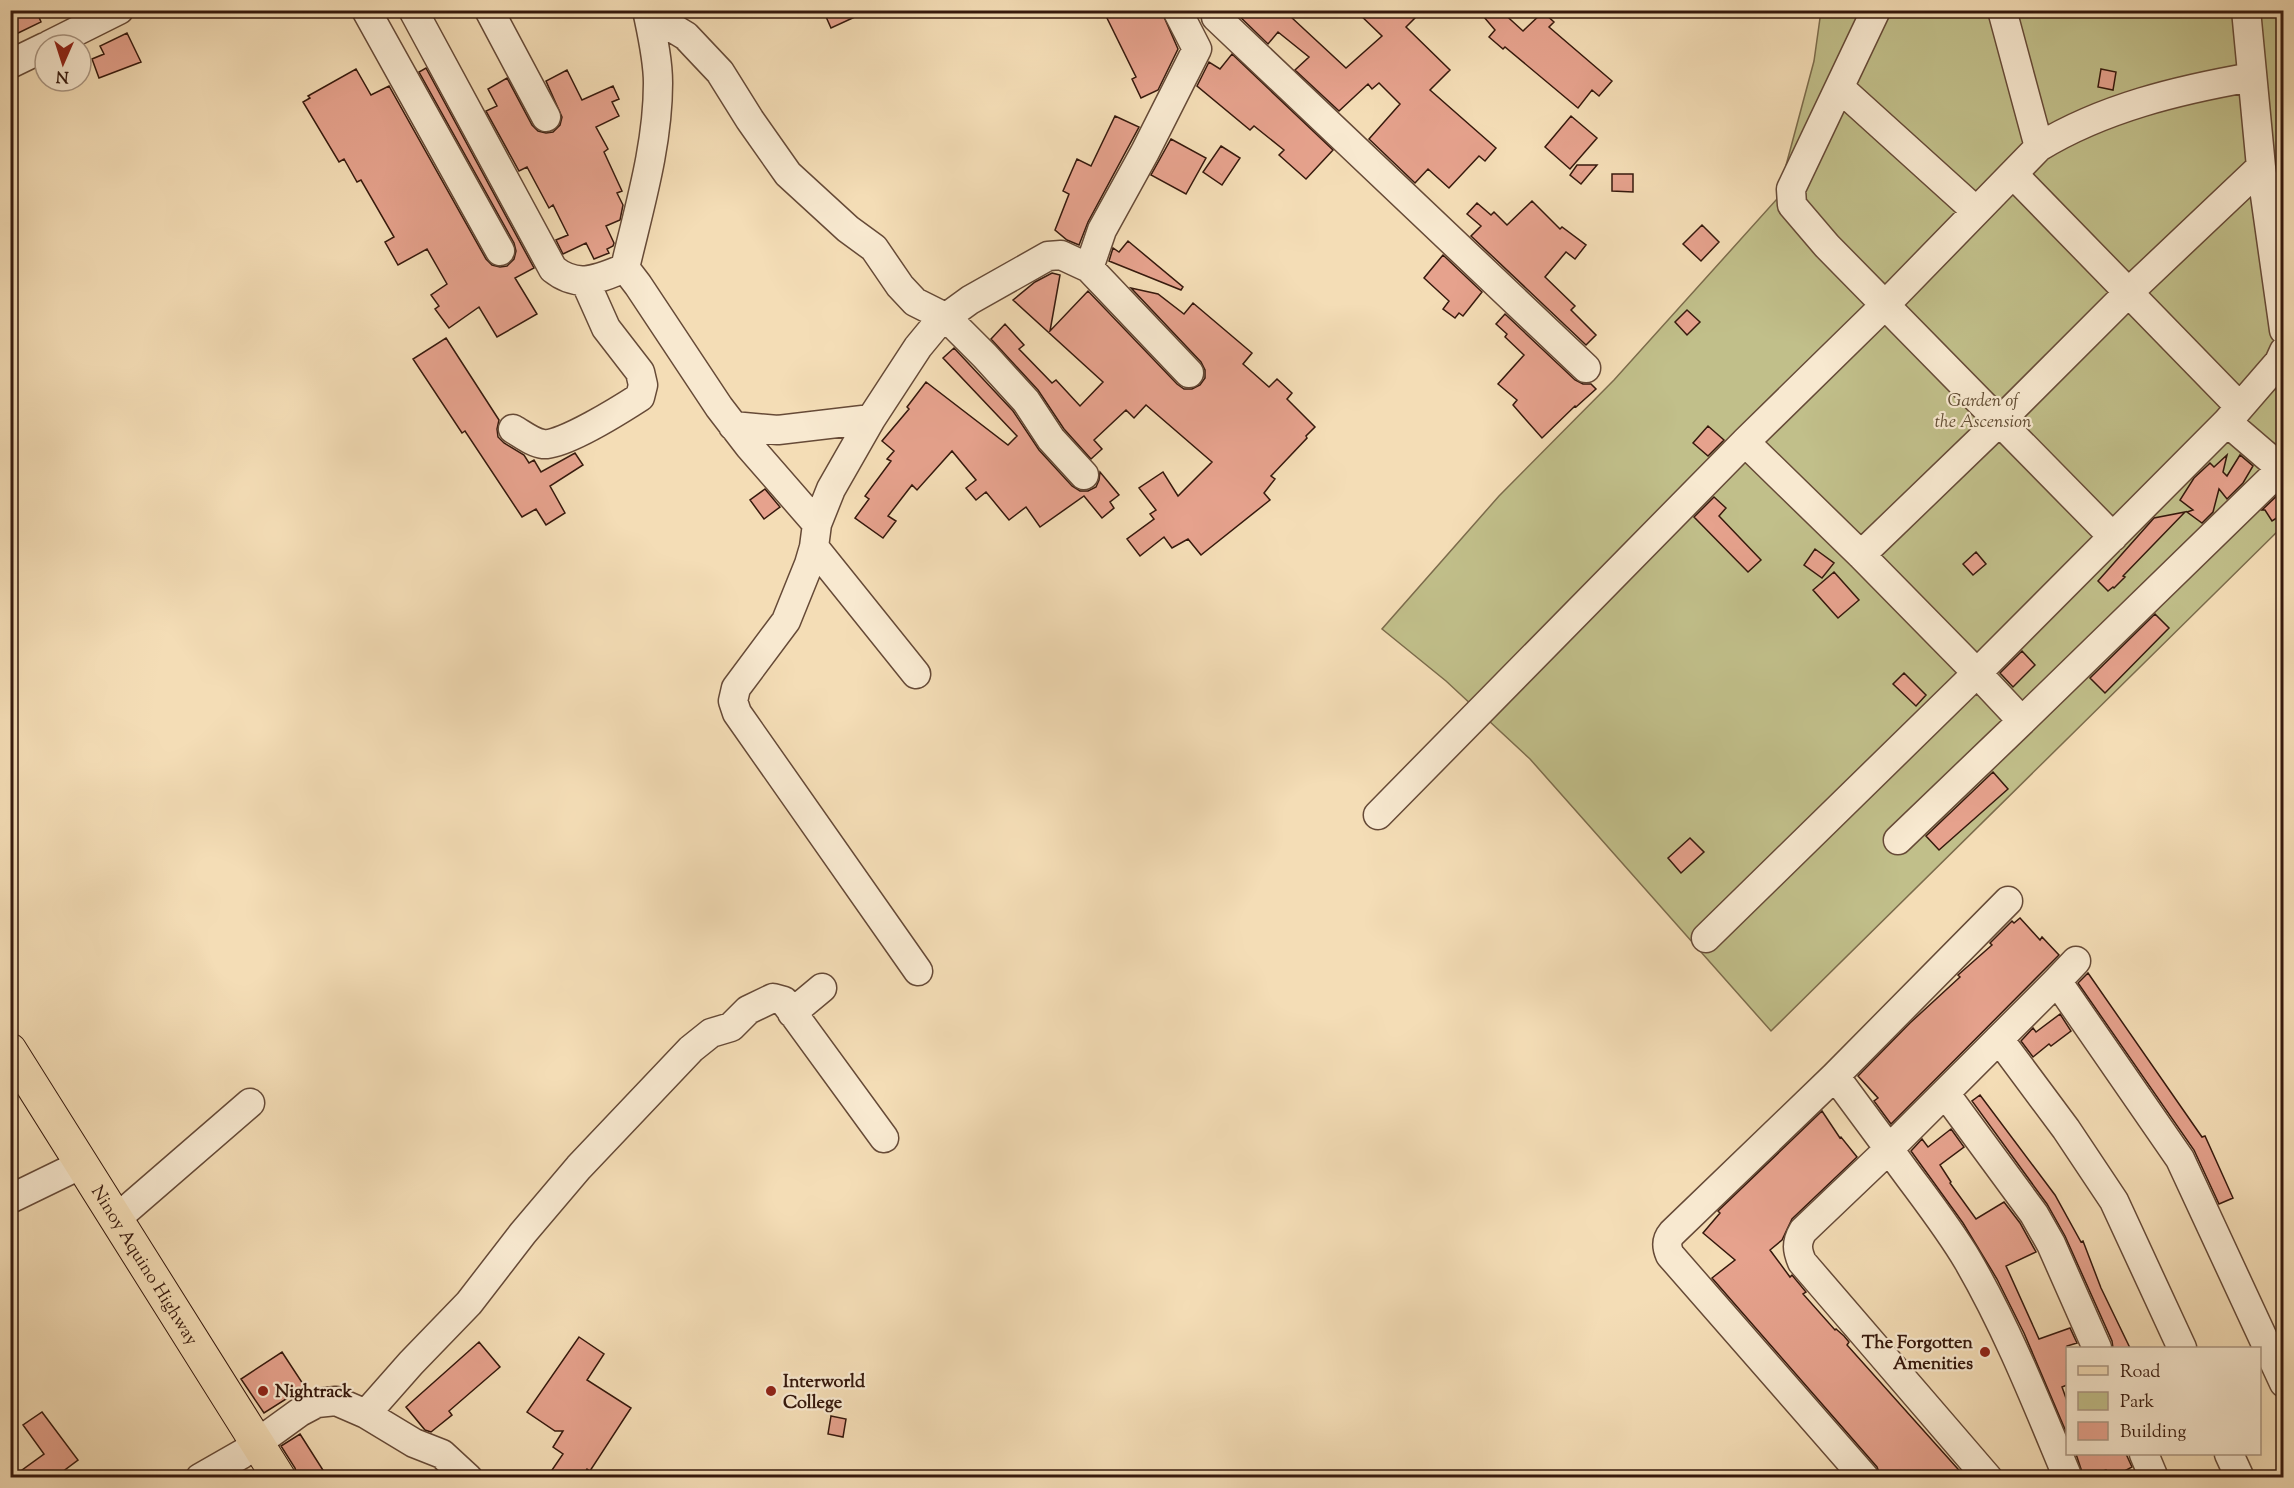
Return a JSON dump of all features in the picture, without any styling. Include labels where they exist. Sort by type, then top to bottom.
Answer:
[{"type":"main road","name":"Ninoy Aquino Highway","points":[[10,1050],[74,1168],[252,1458],[279,1478]]},
{"type":"main road","name":"Ninoy Aquino Highway","points":[[10,1084],[116,1219],[140,1275]]},
{"type":"street","points":[[73,33],[119,10]]},
{"type":"street","points":[[366,10],[500,251]]},
{"type":"street","points":[[413,10],[553,269],[564,278],[585,281],[625,268]]},
{"type":"street","points":[[489,10],[546,117]]},
{"type":"street","points":[[1177,10],[1197,49]]},
{"type":"street","points":[[1876,10],[1791,189],[1792,205],[1803,220],[2113,537]]},
{"type":"street","points":[[2002,10],[2039,147]]},
{"type":"street","points":[[2246,10],[2261,167],[2283,330]]},
{"type":"street","points":[[648,12],[658,82],[653,145],[625,268],[733,426],[915,674]]},
{"type":"street","points":[[648,12],[686,36],[720,72],[788,174],[848,229],[873,248],[915,303],[947,318],[1015,388],[1051,439],[1084,475]]},
{"type":"street","points":[[1089,268],[1102,230],[1145,152],[1197,49],[1218,14],[1586,368]]},
{"type":"street","points":[[10,64],[33,53]]},
{"type":"street","points":[[1378,815],[2039,147],[2062,133],[2116,111],[2181,91],[2252,77]]},
{"type":"street","points":[[1840,88],[1976,212]]},
{"type":"street","points":[[1861,555],[2001,420],[2128,292],[2261,167]]},
{"type":"street","points":[[1898,840],[2282,470],[2128,292],[2013,174]]},
{"type":"street","points":[[918,971],[737,713],[733,701],[736,688],[786,621],[831,489],[871,419],[918,347],[937,324],[970,300],[1048,256],[1061,255],[1089,268],[1190,373]]},
{"type":"street","points":[[513,429],[541,444],[553,443],[567,438],[640,397],[643,385],[640,372],[606,328],[585,281]]},
{"type":"street","points":[[1706,938],[1977,673],[2234,414],[2279,362],[2283,351]]},
{"type":"street","points":[[733,426],[778,430],[819,427],[871,419]]},
{"type":"street","points":[[1745,442],[1861,555],[2022,721]]},
{"type":"street","points":[[1865,1478],[1670,1255],[1667,1248],[1668,1238],[1835,1076],[2008,901]]},
{"type":"street","points":[[1988,1478],[1802,1262],[1798,1254],[1798,1239],[1803,1231],[1889,1149],[2067,971],[2194,1185],[2283,1383]]},
{"type":"street","points":[[792,1013],[822,988]]},
{"type":"street","points":[[366,1414],[411,1363],[469,1304],[523,1233],[579,1167],[691,1049],[711,1033],[731,1027],[748,1010],[773,998],[784,1001],[884,1138]]},
{"type":"street","points":[[2000,1039],[2066,1129],[2114,1201],[2182,1347]]},
{"type":"street","points":[[1835,1076],[1967,1259],[2011,1342],[2068,1478]]},
{"type":"street","points":[[1945,1093],[2034,1214],[2097,1347]]},
{"type":"street","points":[[116,1219],[250,1103]]},
{"type":"street","points":[[10,1199],[74,1168]]},
{"type":"street","points":[[200,1478],[252,1458],[300,1412],[317,1403],[336,1401],[366,1414],[414,1443],[442,1454],[468,1478]]},
{"type":"street","points":[[2144,1455],[2154,1478]]},
{"type":"street","points":[[2229,1455],[2240,1478]]},
{"type":"green space","name":"Garden of the Ascension","points":[[1821,11],[2283,11],[2283,526],[1771,1031],[1530,759],[1446,681],[1382,629],[1499,496],[1614,380],[1777,199],[1814,61]]},
{"type":"building","points":[[10,10],[36,10],[41,22],[10,37]]},
{"type":"building","points":[[823,10],[870,10],[831,28]]},
{"type":"building","points":[[1103,10],[1161,10],[1178,49],[1158,90],[1141,98],[1132,79],[1136,77]]},
{"type":"building","points":[[1233,10],[1297,10],[1291,17],[1346,68],[1382,36],[1355,10],[1423,10],[1406,27],[1450,70],[1430,90],[1496,148],[1485,161],[1479,156],[1449,188],[1428,169],[1415,183],[1369,139],[1400,104],[1379,83],[1372,89],[1368,84],[1339,111],[1295,70],[1309,57],[1278,32],[1268,44]]},
{"type":"building","points":[[1478,10],[1500,10],[1523,31],[1543,12],[1554,22],[1549,27],[1612,81],[1599,96],[1592,90],[1578,108],[1505,47],[1503,49],[1489,37],[1495,30]]},
{"type":"building","points":[[127,33],[141,62],[99,78],[93,59],[104,54],[100,46]]},
{"type":"building","points":[[1232,54],[1333,150],[1306,179],[1279,155],[1284,150],[1254,126],[1250,130],[1197,86],[1209,62],[1220,69]]},
{"type":"building","points":[[426,68],[534,268],[515,278],[537,314],[497,337],[479,307],[449,328],[435,309],[439,306],[431,295],[447,284],[427,249],[398,265],[385,242],[394,237],[361,180],[357,182],[344,159],[339,162],[303,102],[310,98],[308,96],[356,69],[371,95],[389,86],[486,259],[492,265],[507,266],[514,259],[516,251],[514,243],[419,72]]},
{"type":"building","points":[[2101,69],[2116,72],[2113,90],[2098,87]]},
{"type":"building","points":[[567,70],[582,100],[613,86],[619,99],[612,102],[619,116],[596,127],[608,149],[604,152],[622,191],[617,193],[623,205],[620,220],[606,226],[614,243],[613,246],[607,249],[609,253],[594,259],[586,243],[563,254],[556,240],[568,235],[553,205],[549,208],[527,167],[519,171],[486,111],[497,106],[488,89],[507,78],[532,125],[538,131],[553,132],[560,125],[562,117],[546,81]]},
{"type":"building","points":[[1115,116],[1139,127],[1088,222],[1079,245],[1067,240],[1055,230],[1069,194],[1063,191],[1077,159],[1091,166]]},
{"type":"building","points":[[1571,116],[1597,138],[1570,169],[1545,147]]},
{"type":"building","points":[[1171,139],[1206,158],[1186,194],[1151,175]]},
{"type":"building","points":[[1221,146],[1240,158],[1222,185],[1203,172]]},
{"type":"building","points":[[1577,165],[1597,165],[1581,184],[1570,175]]},
{"type":"building","points":[[1612,174],[1633,174],[1633,192],[1612,191]]},
{"type":"building","points":[[1532,201],[1560,229],[1562,227],[1586,245],[1575,259],[1566,252],[1545,277],[1575,306],[1571,310],[1596,335],[1586,345],[1471,236],[1481,226],[1467,214],[1477,203],[1491,215],[1494,212],[1507,225]]},
{"type":"building","points":[[1702,225],[1719,242],[1701,261],[1683,244]]},
{"type":"building","points":[[1128,241],[1183,287],[1181,290],[1109,261],[1113,248],[1119,252]]},
{"type":"building","points":[[1443,255],[1482,292],[1463,316],[1459,313],[1455,318],[1443,309],[1449,301],[1424,278]]},
{"type":"building","points":[[1052,273],[1060,275],[1050,331],[1088,291],[1177,384],[1184,389],[1192,389],[1200,385],[1205,378],[1205,370],[1201,362],[1131,288],[1158,294],[1184,314],[1193,303],[1252,353],[1243,364],[1269,387],[1277,379],[1292,393],[1287,399],[1315,427],[1271,476],[1275,479],[1264,493],[1270,500],[1201,555],[1188,539],[1172,548],[1164,537],[1140,556],[1127,539],[1154,519],[1150,514],[1156,510],[1139,488],[1163,472],[1178,496],[1212,462],[1146,405],[1134,418],[1126,410],[1094,440],[1102,449],[1091,459],[1064,429],[1038,390],[991,339],[1005,324],[1024,345],[1019,349],[1052,383],[1056,380],[1080,406],[1103,382],[1013,300],[1035,282]]},
{"type":"building","points":[[1687,310],[1700,322],[1687,335],[1675,322]]},
{"type":"building","points":[[1505,314],[1575,380],[1583,384],[1591,384],[1596,389],[1542,438],[1513,405],[1517,400],[1498,384],[1524,355],[1505,337],[1507,334],[1496,324]]},
{"type":"building","points":[[446,338],[499,420],[498,437],[504,443],[524,455],[529,463],[534,460],[541,472],[575,453],[583,465],[550,486],[565,513],[546,525],[536,509],[522,517],[465,431],[462,433],[413,359]]},
{"type":"building","points":[[954,348],[1013,411],[1039,450],[1072,486],[1080,491],[1088,491],[1096,487],[1100,472],[1119,495],[1110,502],[1114,508],[1102,518],[1084,496],[1040,527],[1026,507],[1009,520],[986,492],[976,500],[966,488],[976,480],[952,451],[917,490],[912,485],[888,516],[896,521],[883,538],[855,518],[869,499],[865,496],[891,461],[887,459],[894,451],[882,441],[909,409],[907,407],[926,382],[1008,445],[1017,436],[943,358]]},
{"type":"building","points":[[1708,426],[1724,440],[1708,456],[1693,443]]},
{"type":"building","points":[[2227,455],[2223,472],[2227,476],[2240,455],[2253,466],[2243,483],[2227,499],[2219,489],[2213,512],[2202,523],[2187,512],[2193,510],[2180,500],[2194,478],[2210,463],[2214,467]]},
{"type":"building","points":[[765,489],[780,507],[764,519],[750,500]]},
{"type":"building","points":[[2283,490],[2283,514],[2272,521],[2265,510],[2262,510]]},
{"type":"building","points":[[1714,497],[1726,508],[1719,516],[1761,560],[1748,572],[1694,517]]},
{"type":"building","points":[[2185,512],[2114,588],[2108,591],[2098,581],[2154,518]]},
{"type":"building","points":[[1815,549],[1834,563],[1822,578],[1804,565]]},
{"type":"building","points":[[1976,552],[1986,564],[1973,575],[1963,564]]},
{"type":"building","points":[[1834,572],[1859,600],[1838,618],[1813,590]]},
{"type":"building","points":[[2155,614],[2169,628],[2105,693],[2090,678]]},
{"type":"building","points":[[2022,651],[2035,665],[2013,687],[2000,673]]},
{"type":"building","points":[[1904,673],[1926,695],[1916,706],[1893,684]]},
{"type":"building","points":[[1993,772],[2008,789],[1939,850],[1926,836]]},
{"type":"building","points":[[1690,838],[1704,852],[1681,873],[1668,858]]},
{"type":"building","points":[[2020,918],[2040,940],[2042,937],[2059,955],[1891,1124],[1874,1101],[1878,1098],[1858,1076],[1910,1023],[1960,977],[1958,975],[1992,945],[1990,943],[2012,921],[2014,923]]},
{"type":"building","points":[[2088,973],[2202,1137],[2205,1136],[2233,1198],[2219,1204],[2194,1150],[2078,983]]},
{"type":"building","points":[[2060,1014],[2071,1031],[2033,1057],[2021,1041],[2033,1028],[2036,1032]]},
{"type":"building","points":[[1980,1095],[2055,1195],[2081,1242],[2083,1241],[2101,1288],[2130,1347],[2113,1347],[2065,1236],[2047,1204],[1972,1101]]},
{"type":"building","points":[[1822,1111],[1840,1138],[1857,1157],[1792,1219],[1782,1240],[1770,1250],[1790,1277],[1792,1275],[1806,1292],[1803,1294],[1835,1330],[1844,1336],[1849,1342],[1847,1345],[1966,1478],[1881,1478],[1877,1467],[1712,1278],[1735,1260],[1703,1233],[1720,1213],[1718,1211]]},
{"type":"building","points":[[1951,1129],[1964,1147],[1940,1165],[1950,1183],[1976,1219],[2004,1202],[2020,1223],[2036,1252],[2006,1266],[2039,1339],[2070,1328],[2077,1343],[2066,1347],[2066,1385],[2062,1387],[2066,1398],[2066,1432],[2024,1333],[1997,1279],[1963,1223],[1911,1151],[1922,1139],[1928,1147]]},
{"type":"building","points":[[579,1337],[604,1354],[587,1380],[631,1408],[590,1471],[587,1469],[582,1478],[564,1478],[552,1470],[563,1454],[553,1447],[563,1431],[555,1431],[527,1412]]},
{"type":"building","points":[[479,1342],[500,1367],[449,1411],[452,1415],[431,1432],[425,1430],[406,1407]]},
{"type":"building","points":[[282,1352],[305,1387],[264,1413],[241,1379]]},
{"type":"building","points":[[42,1412],[78,1460],[54,1478],[11,1478],[44,1454],[23,1425]]},
{"type":"building","points":[[831,1416],[846,1419],[843,1437],[828,1434]]},
{"type":"building","points":[[300,1434],[328,1478],[298,1478],[295,1468],[281,1446]]},
{"type":"building","points":[[2076,1455],[2126,1455],[2132,1467],[2112,1478],[2109,1478],[2106,1470],[2084,1478]]},
{"type":"place","name":"The Forgotten Amenities","points":[[1985,1352]]},
{"type":"place","name":"Nightrack","points":[[263,1391]]},
{"type":"place","name":"Interworld College","points":[[771,1391]]}]
